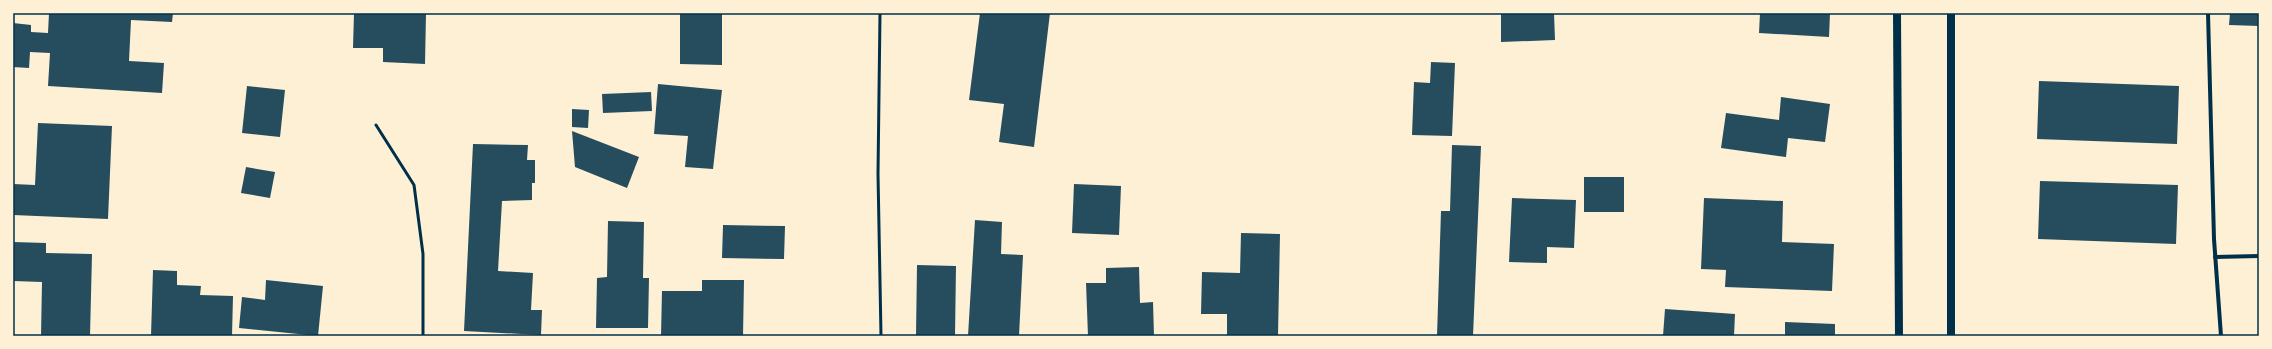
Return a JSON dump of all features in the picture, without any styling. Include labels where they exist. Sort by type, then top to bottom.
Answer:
[{"type":"main road","points":[[1897,13],[1899,336]]},
{"type":"main road","points":[[1951,13],[1951,336]]},
{"type":"street","points":[[2208,13],[2215,257],[2221,336]]},
{"type":"street","points":[[2215,257],[2259,256]]},
{"type":"lane","points":[[880,13],[878,174],[881,336]]},
{"type":"lane","points":[[376,125],[414,185],[423,254],[423,336]]},
{"type":"building","points":[[49,13],[173,13],[172,22],[131,20],[129,61],[164,63],[162,93],[48,86],[50,53],[30,52],[29,68],[13,67],[13,23],[31,25],[31,32],[48,33]]},
{"type":"building","points":[[354,13],[426,13],[425,64],[383,62],[383,48],[353,48]]},
{"type":"building","points":[[680,13],[722,13],[722,65],[680,64]]},
{"type":"building","points":[[980,13],[1050,13],[1034,147],[999,142],[1004,104],[969,100]]},
{"type":"building","points":[[1501,13],[1554,13],[1555,40],[1501,42]]},
{"type":"building","points":[[1760,13],[1830,13],[1829,37],[1759,33]]},
{"type":"building","points":[[2230,13],[2259,13],[2259,26],[2229,25]]},
{"type":"building","points":[[1431,62],[1455,63],[1452,136],[1412,135],[1414,82],[1430,83]]},
{"type":"building","points":[[2039,81],[2179,86],[2177,144],[2037,139]]},
{"type":"building","points":[[658,84],[722,90],[713,169],[685,167],[688,136],[654,134]]},
{"type":"building","points":[[247,86],[285,90],[280,137],[242,133]]},
{"type":"building","points":[[651,92],[652,111],[603,113],[602,94]]},
{"type":"building","points":[[1781,97],[1830,104],[1825,142],[1788,138],[1786,157],[1721,148],[1726,113],[1779,120]]},
{"type":"building","points":[[572,109],[589,110],[588,128],[572,127]]},
{"type":"building","points":[[38,123],[112,126],[108,219],[13,215],[13,184],[35,185]]},
{"type":"building","points":[[572,131],[639,157],[627,188],[575,167]]},
{"type":"building","points":[[473,144],[528,145],[527,160],[535,160],[535,183],[532,183],[532,200],[502,201],[498,271],[533,273],[531,310],[542,310],[541,335],[464,331]]},
{"type":"building","points":[[1452,145],[1481,146],[1473,336],[1437,336],[1441,211],[1450,211]]},
{"type":"building","points":[[246,167],[275,172],[270,198],[241,193]]},
{"type":"building","points":[[1584,177],[1624,177],[1624,212],[1584,212]]},
{"type":"building","points":[[2040,181],[2178,185],[2176,244],[2038,239]]},
{"type":"building","points":[[1074,184],[1121,186],[1119,235],[1072,233]]},
{"type":"building","points":[[1512,198],[1576,200],[1574,248],[1547,247],[1547,263],[1509,262]]},
{"type":"building","points":[[1704,198],[1783,201],[1782,242],[1834,244],[1832,291],[1725,287],[1726,270],[1701,269]]},
{"type":"building","points":[[975,220],[1002,222],[1001,254],[1023,255],[1019,336],[968,336]]},
{"type":"building","points":[[608,221],[644,222],[643,278],[649,278],[648,328],[596,328],[597,278],[607,277]]},
{"type":"building","points":[[723,225],[785,226],[784,259],[722,258]]},
{"type":"building","points":[[1241,233],[1280,234],[1278,336],[1227,336],[1227,314],[1201,314],[1202,272],[1240,273]]},
{"type":"building","points":[[13,242],[46,243],[46,253],[92,254],[90,336],[41,336],[42,282],[13,281]]},
{"type":"building","points":[[917,265],[956,266],[955,336],[916,336]]},
{"type":"building","points":[[1139,267],[1140,303],[1153,302],[1154,336],[1088,336],[1086,283],[1106,283],[1106,268]]},
{"type":"building","points":[[153,270],[177,271],[177,285],[201,286],[200,295],[233,296],[232,336],[151,336]]},
{"type":"building","points":[[266,280],[323,286],[318,336],[239,328],[242,297],[265,300]]},
{"type":"building","points":[[702,280],[744,280],[743,336],[661,336],[662,291],[702,291]]},
{"type":"building","points":[[1665,309],[1735,314],[1734,336],[1663,336]]},
{"type":"building","points":[[1785,322],[1835,324],[1835,336],[1785,336]]}]
